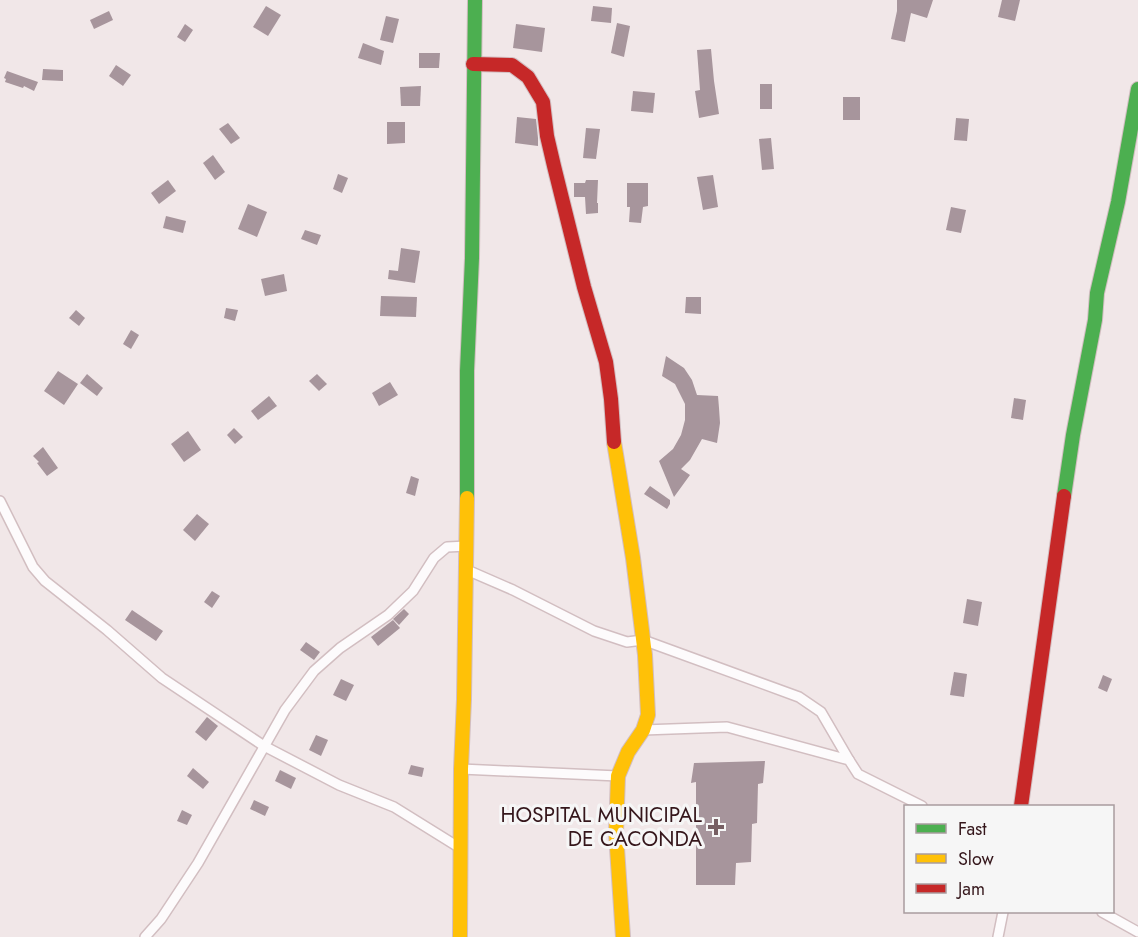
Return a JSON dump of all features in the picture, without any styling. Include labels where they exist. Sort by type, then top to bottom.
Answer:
[{"type":"street","points":[[459,937],[467,570],[465,432],[472,258],[475,0]]},
{"type":"street","points":[[473,64],[512,64],[528,76],[543,102],[547,135],[584,287],[606,362],[614,450],[633,558],[643,640],[648,715],[643,730],[628,752],[618,776],[616,833],[623,937]]},
{"type":"street","points":[[1021,805],[1072,435],[1095,320],[1097,293],[1118,202],[1138,89]]},
{"type":"street","points":[[0,501],[33,567],[45,581],[107,630],[162,678],[264,746],[339,785],[394,807],[460,848]]},
{"type":"street","points":[[145,937],[161,919],[198,863],[285,710],[314,670],[340,648],[388,615],[413,591],[434,558],[447,547],[467,546]]},
{"type":"street","points":[[467,570],[603,634],[627,642],[643,640],[799,697],[821,712],[858,774],[918,805]]},
{"type":"street","points":[[643,730],[727,727],[849,760]]},
{"type":"street","points":[[461,769],[618,776]]},
{"type":"street","points":[[998,937],[1003,913]]},
{"type":"street","points":[[1104,913],[1138,932]]},
{"type":"building","points":[[897,0],[933,0],[927,18],[911,13],[905,42],[891,39]]},
{"type":"building","points":[[1002,0],[1020,0],[1015,21],[998,17]]},
{"type":"building","points":[[266,6],[281,15],[268,36],[253,27]]},
{"type":"building","points":[[593,6],[612,8],[611,23],[591,21]]},
{"type":"building","points":[[109,11],[113,20],[94,29],[90,20]]},
{"type":"building","points":[[386,16],[399,19],[393,43],[380,40]]},
{"type":"building","points":[[617,23],[630,26],[624,57],[611,53]]},
{"type":"building","points":[[185,24],[193,30],[185,42],[177,37]]},
{"type":"building","points":[[516,24],[545,28],[542,52],[513,48]]},
{"type":"building","points":[[363,43],[384,51],[381,65],[358,58]]},
{"type":"building","points":[[711,49],[719,114],[699,118],[695,91],[700,90],[697,50]]},
{"type":"building","points":[[419,53],[440,53],[439,68],[419,68]]},
{"type":"building","points":[[116,65],[131,75],[123,86],[109,76]]},
{"type":"building","points":[[43,69],[63,70],[63,81],[42,80]]},
{"type":"building","points":[[7,71],[38,82],[34,91],[24,86],[23,88],[5,82]]},
{"type":"building","points":[[760,84],[772,84],[772,109],[760,109]]},
{"type":"building","points":[[421,86],[420,106],[401,106],[400,87]]},
{"type":"building","points":[[633,91],[655,93],[653,113],[631,111]]},
{"type":"building","points":[[843,97],[860,97],[860,120],[843,120]]},
{"type":"building","points":[[517,117],[536,119],[538,146],[515,143]]},
{"type":"building","points":[[956,118],[969,119],[967,141],[954,140]]},
{"type":"building","points":[[387,122],[405,122],[405,143],[387,144]]},
{"type":"building","points":[[228,123],[240,138],[231,144],[219,129]]},
{"type":"building","points":[[586,128],[600,129],[596,159],[583,158]]},
{"type":"building","points":[[771,138],[774,169],[762,170],[759,139]]},
{"type":"building","points":[[213,155],[225,172],[215,180],[203,163]]},
{"type":"building","points":[[338,174],[348,178],[342,193],[333,189]]},
{"type":"building","points":[[713,175],[718,207],[703,210],[697,177]]},
{"type":"building","points":[[168,180],[176,191],[159,204],[151,193]]},
{"type":"building","points":[[586,180],[598,180],[598,213],[586,214],[585,197],[574,197],[574,183],[585,183]]},
{"type":"building","points":[[627,183],[648,183],[648,206],[643,207],[641,223],[629,222]]},
{"type":"building","points":[[248,204],[267,212],[257,237],[238,229]]},
{"type":"building","points":[[951,207],[966,210],[961,233],[946,230]]},
{"type":"building","points":[[166,216],[186,221],[183,233],[163,228]]},
{"type":"building","points":[[305,230],[321,235],[317,245],[301,239]]},
{"type":"building","points":[[401,248],[420,251],[415,283],[388,279],[389,270],[398,271]]},
{"type":"building","points":[[284,274],[287,291],[265,296],[261,279]]},
{"type":"building","points":[[381,296],[417,297],[416,317],[380,316]]},
{"type":"building","points":[[686,297],[701,297],[701,314],[685,313]]},
{"type":"building","points":[[226,308],[238,310],[235,321],[224,318]]},
{"type":"building","points":[[76,310],[85,318],[79,326],[69,318]]},
{"type":"building","points":[[131,330],[139,335],[131,349],[123,344]]},
{"type":"building","points":[[666,356],[684,368],[692,380],[697,395],[718,396],[720,423],[717,443],[702,439],[690,460],[681,469],[690,475],[674,497],[659,461],[673,449],[681,435],[685,420],[685,404],[675,384],[662,376]]},
{"type":"building","points":[[58,371],[78,384],[64,405],[44,391]]},
{"type":"building","points":[[87,374],[103,388],[97,396],[80,383]]},
{"type":"building","points":[[317,374],[327,384],[319,391],[309,381]]},
{"type":"building","points":[[390,382],[398,395],[379,406],[372,393]]},
{"type":"building","points":[[269,396],[277,406],[258,420],[251,411]]},
{"type":"building","points":[[1014,398],[1026,400],[1023,420],[1011,418]]},
{"type":"building","points":[[234,428],[243,437],[235,444],[227,435]]},
{"type":"building","points":[[188,431],[201,450],[184,462],[171,444]]},
{"type":"building","points":[[43,447],[58,468],[47,476],[33,456]]},
{"type":"building","points":[[411,476],[419,479],[415,496],[406,493]]},
{"type":"building","points":[[650,486],[670,500],[667,509],[644,494]]},
{"type":"building","points":[[197,514],[209,524],[195,541],[183,530]]},
{"type":"building","points":[[212,591],[220,596],[212,608],[204,602]]},
{"type":"building","points":[[967,599],[982,602],[978,626],[963,623]]},
{"type":"building","points":[[404,609],[409,614],[399,625],[393,619]]},
{"type":"building","points":[[132,610],[163,631],[156,641],[125,620]]},
{"type":"building","points":[[393,620],[400,628],[378,646],[371,637]]},
{"type":"building","points":[[306,642],[320,652],[314,660],[300,650]]},
{"type":"building","points":[[954,672],[967,674],[964,697],[950,695]]},
{"type":"building","points":[[1103,675],[1112,679],[1107,692],[1098,688]]},
{"type":"building","points":[[341,679],[354,685],[346,701],[333,695]]},
{"type":"building","points":[[207,717],[218,726],[206,741],[195,732]]},
{"type":"building","points":[[316,735],[328,740],[321,756],[309,750]]},
{"type":"building","points":[[765,761],[763,783],[758,784],[757,823],[752,824],[751,862],[736,863],[735,885],[696,885],[696,782],[691,783],[694,763]]},
{"type":"building","points":[[411,765],[424,768],[422,777],[408,774]]},
{"type":"building","points":[[193,768],[209,782],[203,789],[187,776]]},
{"type":"building","points":[[280,770],[296,778],[291,789],[275,781]]},
{"type":"building","points":[[254,800],[269,807],[265,816],[250,809]]},
{"type":"building","points":[[182,810],[192,815],[187,825],[177,821]]},
{"type":"traffic: fast","points":[[467,498],[467,371],[472,258],[475,0]]},
{"type":"traffic: fast","points":[[1064,496],[1095,320],[1097,293],[1118,202],[1138,89]]},
{"type":"traffic: slow","points":[[614,442],[633,558],[645,655],[648,715],[643,730],[628,752],[618,776],[616,833],[623,937]]},
{"type":"traffic: slow","points":[[460,937],[467,498]]},
{"type":"traffic: jam","points":[[473,64],[512,65],[528,77],[543,102],[547,136],[554,166],[584,287],[606,362],[614,442]]},
{"type":"traffic: jam","points":[[1021,805],[1064,496]]},
{"type":"place","name":"HOSPITAL MUNICIPAL DE CACONDA","points":[[716,827]]}]
